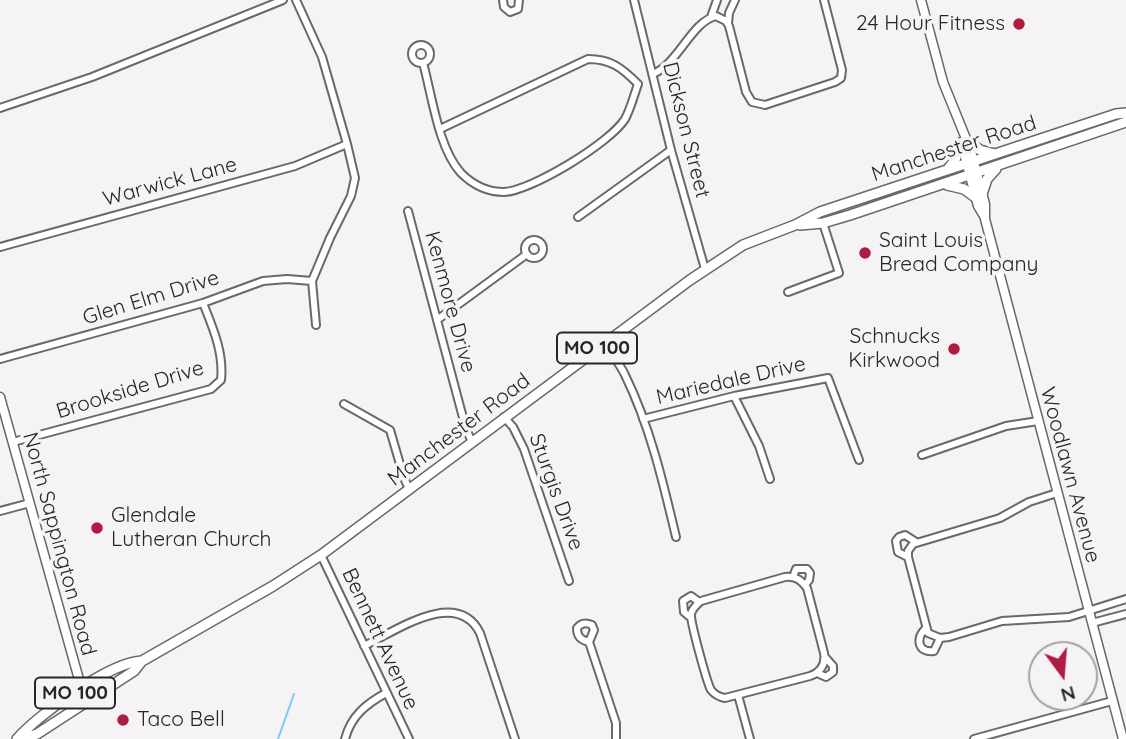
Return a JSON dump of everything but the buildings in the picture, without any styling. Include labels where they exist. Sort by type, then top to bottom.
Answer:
[{"type":"main road","name":"Manchester Road","points":[[22,739],[37,734],[134,671],[142,661],[273,586],[321,555],[705,268],[743,245],[795,225],[820,212],[1116,114],[1126,113]]},
{"type":"main road","name":"Manchester Road","points":[[795,225],[823,223],[1126,122]]},
{"type":"main road","points":[[946,170],[965,142],[996,154]]},
{"type":"main road","points":[[942,185],[964,189],[979,196],[987,179],[999,166]]},
{"type":"main road","name":"Manchester Road","points":[[17,739],[30,724],[80,689],[128,661],[142,661]]},
{"type":"street","points":[[0,108],[92,77],[283,0]]},
{"type":"street","points":[[296,0],[322,57],[355,178],[354,189],[312,281],[316,325]]},
{"type":"street","points":[[503,0],[504,7],[510,12],[517,9],[519,0]]},
{"type":"street","name":"Dickson Street","points":[[634,0],[671,150],[705,268]]},
{"type":"street","points":[[423,63],[440,130],[450,159],[460,172],[474,184],[503,192],[521,189],[590,151],[614,132],[625,119],[638,84],[664,70],[711,17],[717,0]]},
{"type":"street","points":[[735,0],[729,13],[728,24],[746,92],[752,102],[765,105],[825,86],[841,78],[842,70],[824,0]]},
{"type":"street","name":"Woodlawn Avenue","points":[[921,0],[943,82],[965,142],[1123,739]]},
{"type":"street","points":[[711,17],[721,18],[728,24]]},
{"type":"street","points":[[440,130],[589,60],[603,59],[615,64],[638,84]]},
{"type":"street","name":"Warwick Lane","points":[[0,247],[295,166],[347,144]]},
{"type":"street","points":[[578,217],[671,150]]},
{"type":"street","name":"Kenmore Drive","points":[[408,211],[466,429],[472,442]]},
{"type":"street","points":[[788,292],[839,273],[823,223]]},
{"type":"street","points":[[438,320],[527,254]]},
{"type":"street","name":"Glen Elm Drive","points":[[0,359],[203,303],[263,281],[312,281]]},
{"type":"street","name":"Brookside Drive","points":[[13,442],[211,389],[221,380],[222,366],[220,351],[203,303]]},
{"type":"street","points":[[604,343],[625,373],[643,419],[663,481],[676,537]]},
{"type":"street","name":"Mariedale Drive","points":[[643,419],[734,396],[828,378],[859,460]]},
{"type":"street","points":[[734,396],[759,446],[771,479]]},
{"type":"street","name":"North Sappington Road","points":[[0,397],[85,701]]},
{"type":"street","points":[[344,404],[390,430],[409,489]]},
{"type":"street","name":"Sturgis Drive","points":[[505,417],[524,449],[569,581]]},
{"type":"street","points":[[922,455],[1006,426],[1038,421]]},
{"type":"street","points":[[1057,492],[1029,502],[1000,518],[916,542],[908,551],[930,635],[940,638],[1002,621],[1069,617],[1126,600]]},
{"type":"street","points":[[0,511],[30,503]]},
{"type":"street","points":[[908,557],[898,551],[896,541],[905,535],[916,542]]},
{"type":"street","name":"Bennett Avenue","points":[[321,555],[409,739]]},
{"type":"street","points":[[817,673],[827,677],[833,672],[833,666],[825,657],[799,580],[699,602],[691,614],[713,692],[725,698],[817,673],[824,664],[825,657]]},
{"type":"street","points":[[691,614],[684,612],[683,601],[691,596],[699,602]]},
{"type":"street","points":[[364,646],[436,612],[451,611],[469,618],[480,633],[515,739]]},
{"type":"street","points":[[1092,623],[1126,614]]},
{"type":"street","points":[[926,628],[919,637],[919,644],[926,652],[934,651],[940,638]]},
{"type":"street","points":[[589,642],[616,723],[616,739]]},
{"type":"street","points":[[345,739],[356,714],[386,693]]},
{"type":"street","points":[[738,695],[750,739]]},
{"type":"street","points":[[974,739],[1112,701]]},
{"type":"waterway","points":[[278,739],[294,694]]},
{"type":"place","name":"24 Hour Fitness","points":[[1019,24]]},
{"type":"place","name":"Saint Louis Bread Company","points":[[865,253]]},
{"type":"place","name":"Schnucks Kirkwood","points":[[954,349]]},
{"type":"place","name":"Glendale Lutheran Church","points":[[97,528]]},
{"type":"place","name":"Taco Bell","points":[[123,720]]}]
